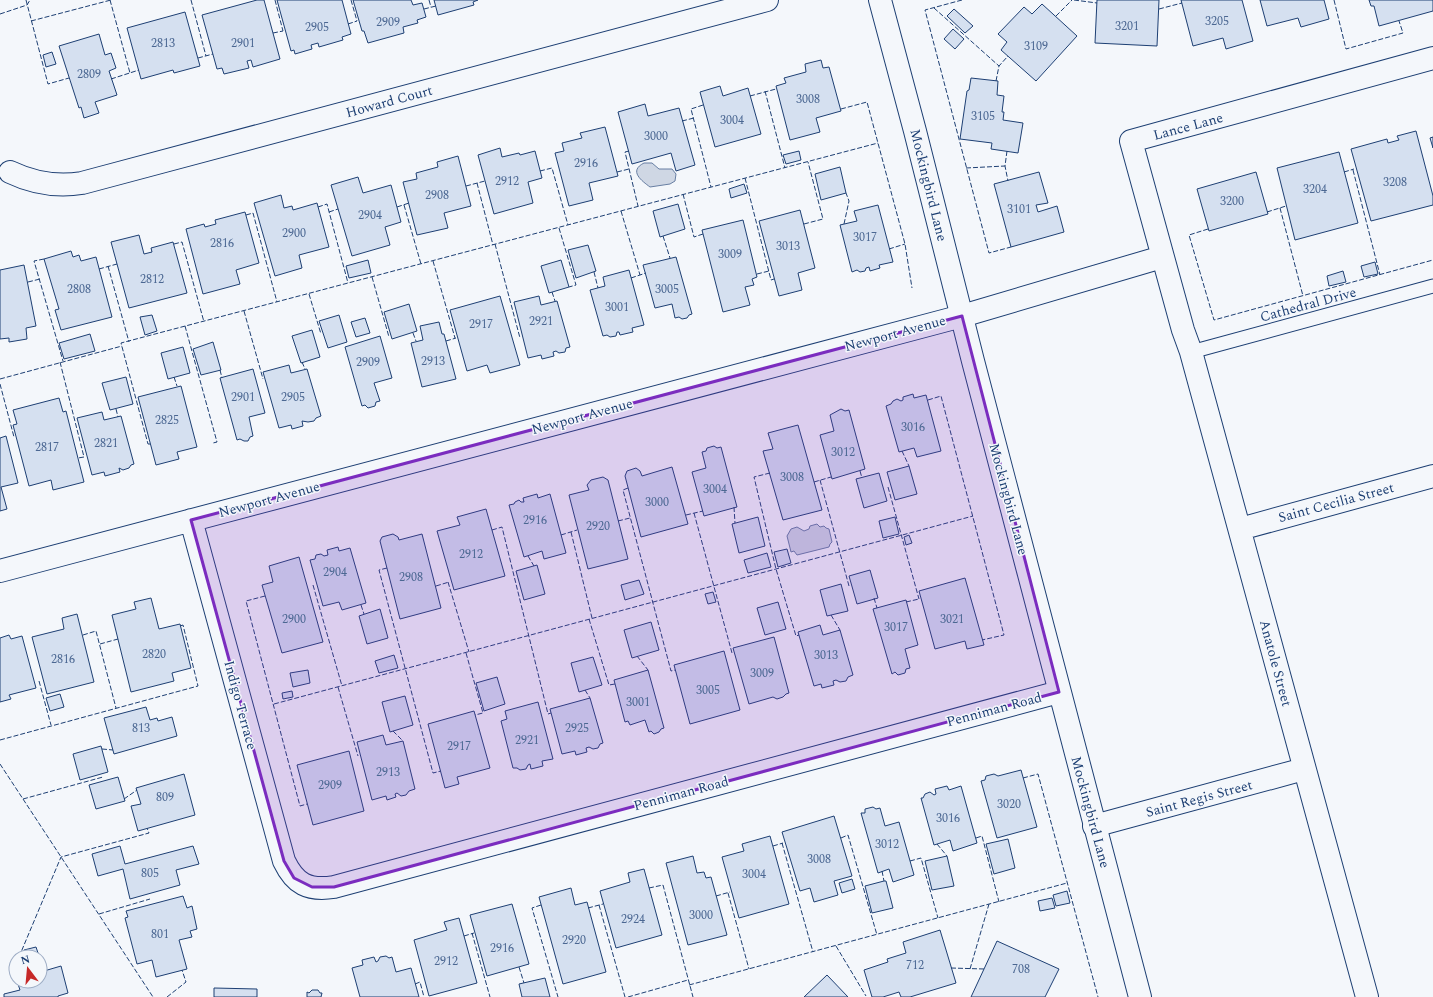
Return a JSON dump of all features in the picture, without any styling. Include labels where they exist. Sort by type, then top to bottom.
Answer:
[{"type":"street","name":"Howard Court","points":[[10,172],[24,179],[45,184],[70,185],[82,183],[767,0]]},
{"type":"street","name":"Mockingbird Lane","points":[[880,0],[1094,826],[1140,997]]},
{"type":"street","name":"Lance Lane","points":[[1183,330],[1162,257],[1132,141],[1433,58]]},
{"type":"street","name":"Newport Avenue","points":[[0,570],[962,316],[1162,257]]},
{"type":"street","name":"Anatole Street","points":[[1183,330],[1191,352],[1240,529],[1367,997]]},
{"type":"street","name":"Saint Cecilia Street","points":[[1240,529],[1433,476]]},
{"type":"street","name":"Indigo Terrace","points":[[191,520],[284,861],[294,878],[302,884]]},
{"type":"street","name":"Penniman Road","points":[[302,884],[323,888],[334,887],[1060,692]]},
{"type":"street","name":"Saint Regis Street","points":[[1094,826],[1304,769]]},
{"type":"lane","name":"Cathedral Drive","points":[[1191,352],[1433,286]]},
{"type":"highlighted area","points":[[962,316],[1059,692],[334,887],[312,887],[294,878],[284,861],[191,520]]},
{"type":"shaded area","points":[[644,163],[652,163],[659,169],[672,169],[676,174],[675,181],[670,184],[650,187],[640,179],[637,173],[639,166]]},
{"type":"shaded area","points":[[817,524],[820,527],[824,526],[829,529],[832,542],[829,547],[797,555],[794,551],[791,552],[787,536],[791,529],[797,527],[804,531],[809,529],[810,526]]},
{"type":"building","points":[[257,0],[264,0],[280,59],[253,67],[251,60],[247,61],[249,68],[224,74],[222,68],[217,69],[202,15]]},
{"type":"building","points":[[277,0],[342,0],[351,34],[342,37],[343,40],[319,47],[318,43],[311,45],[312,49],[295,54],[294,50],[291,51]]},
{"type":"building","points":[[353,0],[411,0],[413,5],[422,3],[426,17],[417,20],[418,23],[403,27],[404,33],[368,43],[364,31],[362,31]]},
{"type":"building","points":[[434,0],[478,0],[473,2],[474,5],[438,15]]},
{"type":"building","points":[[1097,0],[1159,0],[1157,46],[1095,43]]},
{"type":"building","points":[[1181,0],[1242,0],[1253,41],[1226,49],[1223,38],[1193,46]]},
{"type":"building","points":[[1260,0],[1324,0],[1329,19],[1301,27],[1298,18],[1267,26]]},
{"type":"building","points":[[1369,0],[1433,0],[1433,11],[1379,26],[1374,6],[1371,6]]},
{"type":"building","points":[[1042,4],[1077,36],[1036,81],[1001,50],[1007,42],[998,34],[1024,7],[1032,14]]},
{"type":"building","points":[[954,9],[973,26],[965,33],[947,16]]},
{"type":"building","points":[[185,12],[200,66],[174,73],[173,70],[141,79],[127,28]]},
{"type":"building","points":[[953,29],[964,39],[955,49],[944,39]]},
{"type":"building","points":[[99,34],[105,55],[111,53],[116,68],[109,71],[117,95],[95,102],[99,113],[84,118],[81,107],[79,108],[59,46]]},
{"type":"building","points":[[52,52],[56,64],[46,67],[43,55]]},
{"type":"building","points":[[821,60],[823,68],[829,67],[841,111],[816,118],[820,132],[790,140],[776,86],[786,83],[784,78],[806,72],[805,64]]},
{"type":"building","points":[[971,78],[998,81],[997,95],[1004,96],[1002,112],[1004,112],[1003,120],[1023,123],[1018,153],[991,149],[992,143],[960,139],[967,91],[969,90]]},
{"type":"building","points":[[720,86],[723,96],[748,88],[761,134],[715,147],[700,92]]},
{"type":"building","points":[[645,104],[648,116],[679,108],[695,165],[676,171],[671,153],[632,164],[618,112]]},
{"type":"building","points":[[605,127],[618,176],[589,183],[593,200],[569,206],[555,153],[564,151],[562,143],[582,138],[580,133]]},
{"type":"building","points":[[1416,131],[1433,196],[1433,205],[1371,221],[1351,149],[1387,139],[1388,143],[1399,140],[1397,136]]},
{"type":"building","points":[[1433,137],[1433,148],[1430,138]]},
{"type":"building","points":[[500,148],[502,157],[519,153],[520,155],[535,151],[542,178],[528,182],[533,203],[494,214],[478,155]]},
{"type":"building","points":[[799,151],[801,160],[786,164],[783,155]]},
{"type":"building","points":[[1339,152],[1358,223],[1295,240],[1277,168]]},
{"type":"building","points":[[458,156],[471,206],[444,213],[448,228],[417,235],[403,182],[417,179],[416,173],[438,167],[437,162]]},
{"type":"building","points":[[840,167],[846,193],[821,200],[815,174]]},
{"type":"building","points":[[1039,172],[1048,203],[1036,205],[1038,212],[1057,206],[1064,232],[1011,247],[994,184]]},
{"type":"building","points":[[1256,172],[1268,214],[1209,231],[1197,189]]},
{"type":"building","points":[[358,177],[363,193],[391,185],[401,222],[385,227],[390,245],[352,256],[331,185]]},
{"type":"building","points":[[744,184],[747,193],[731,198],[729,189]]},
{"type":"building","points":[[281,195],[284,208],[292,206],[293,210],[317,203],[329,247],[299,255],[302,268],[275,276],[254,203]]},
{"type":"building","points":[[678,204],[685,229],[660,237],[653,211]]},
{"type":"building","points":[[878,205],[893,262],[879,265],[880,268],[870,271],[869,267],[866,268],[865,271],[860,272],[857,270],[852,272],[840,225],[857,221],[854,211]]},
{"type":"building","points":[[800,210],[815,268],[798,273],[802,290],[779,296],[759,221]]},
{"type":"building","points":[[245,212],[259,263],[236,270],[240,284],[203,294],[186,229],[204,224],[205,227],[216,224],[215,220]]},
{"type":"building","points":[[743,220],[757,277],[752,279],[754,285],[745,287],[750,305],[723,312],[702,230]]},
{"type":"building","points":[[139,235],[144,254],[152,252],[151,248],[173,242],[187,293],[129,308],[111,242]]},
{"type":"building","points":[[588,245],[596,271],[576,278],[568,250]]},
{"type":"building","points":[[71,251],[73,257],[79,255],[81,261],[96,257],[112,317],[61,330],[55,310],[59,309],[44,259]]},
{"type":"building","points":[[676,257],[692,314],[687,318],[682,319],[679,317],[675,318],[672,304],[655,308],[643,265]]},
{"type":"building","points":[[368,260],[371,273],[349,278],[346,266]]},
{"type":"building","points":[[561,260],[569,287],[549,293],[541,266]]},
{"type":"building","points":[[1375,262],[1378,274],[1364,277],[1361,266]]},
{"type":"building","points":[[24,265],[36,326],[26,328],[27,339],[9,342],[9,338],[0,339],[0,270]]},
{"type":"building","points":[[629,270],[644,325],[632,328],[633,332],[620,335],[619,332],[617,332],[616,336],[603,336],[590,290],[605,286],[603,277]]},
{"type":"building","points":[[1343,271],[1346,282],[1329,286],[1327,276]]},
{"type":"building","points":[[500,296],[520,365],[490,373],[487,365],[467,371],[450,310]]},
{"type":"building","points":[[539,296],[541,305],[557,301],[570,347],[566,348],[565,352],[559,353],[556,351],[553,352],[554,356],[542,359],[541,355],[528,358],[514,302]]},
{"type":"building","points":[[409,304],[417,331],[392,339],[384,312]]},
{"type":"building","points":[[152,315],[157,331],[145,335],[140,317]]},
{"type":"building","points":[[339,315],[347,342],[328,348],[319,321]]},
{"type":"building","points":[[365,318],[370,333],[356,337],[351,322]]},
{"type":"building","points":[[439,322],[442,334],[444,334],[456,379],[422,387],[411,343],[423,340],[420,326]]},
{"type":"building","points":[[312,330],[320,357],[301,363],[292,336]]},
{"type":"building","points":[[90,334],[95,351],[64,359],[59,343]]},
{"type":"building","points":[[380,336],[392,378],[374,383],[380,401],[376,402],[375,406],[368,408],[365,405],[362,406],[345,347]]},
{"type":"building","points":[[213,342],[221,370],[201,375],[193,349]]},
{"type":"building","points":[[183,347],[190,373],[168,379],[161,353]]},
{"type":"building","points":[[289,365],[291,373],[307,369],[321,416],[316,418],[314,421],[302,421],[303,426],[292,429],[291,425],[279,428],[263,372]]},
{"type":"building","points":[[253,369],[265,413],[249,417],[253,436],[250,437],[248,441],[240,439],[237,440],[220,378]]},
{"type":"building","points":[[126,377],[133,404],[110,410],[102,383]]},
{"type":"building","points":[[181,386],[197,447],[177,452],[179,459],[156,465],[138,397]]},
{"type":"building","points":[[913,394],[914,398],[926,395],[941,451],[917,457],[914,448],[899,452],[886,406],[897,399],[901,401],[903,400],[903,397]]},
{"type":"building","points":[[59,398],[63,412],[66,411],[84,482],[53,490],[51,480],[29,486],[13,425],[17,424],[13,410]]},
{"type":"building","points":[[841,409],[845,411],[849,410],[865,469],[832,479],[820,435],[834,431],[830,415]]},
{"type":"building","points":[[102,412],[104,420],[121,416],[134,464],[123,470],[119,468],[120,472],[105,476],[104,472],[92,475],[77,418]]},
{"type":"building","points":[[798,425],[822,510],[783,520],[763,451],[773,449],[768,433]]},
{"type":"building","points":[[6,436],[18,483],[1,487],[7,509],[0,511],[0,438]]},
{"type":"building","points":[[714,446],[717,448],[721,447],[737,507],[704,516],[692,472],[706,468],[702,452],[706,451],[707,448]]},
{"type":"building","points":[[909,466],[917,494],[895,500],[887,472]]},
{"type":"building","points":[[672,467],[688,524],[641,537],[625,476],[627,471],[636,468],[640,471],[642,476]]},
{"type":"building","points":[[879,473],[887,501],[864,508],[856,479]]},
{"type":"building","points":[[603,477],[608,480],[628,559],[588,569],[569,495],[589,490],[587,485],[591,480]]},
{"type":"building","points":[[537,494],[538,498],[550,494],[566,553],[544,559],[542,551],[524,557],[509,505],[514,504],[519,500],[524,502],[523,498]]},
{"type":"building","points":[[486,509],[505,576],[454,590],[437,531],[460,525],[457,517]]},
{"type":"building","points":[[758,517],[765,546],[739,553],[732,524]]},
{"type":"building","points":[[895,517],[899,534],[883,538],[879,521]]},
{"type":"building","points":[[393,534],[398,537],[399,540],[422,534],[441,608],[400,619],[380,541],[382,537]]},
{"type":"building","points":[[909,535],[912,543],[906,545],[904,537]]},
{"type":"building","points":[[338,547],[339,551],[350,548],[366,603],[342,610],[339,602],[323,606],[310,560],[315,559],[316,555],[328,555],[327,550]]},
{"type":"building","points":[[787,549],[791,563],[778,567],[774,552]]},
{"type":"building","points":[[767,553],[771,567],[748,573],[744,560]]},
{"type":"building","points":[[299,557],[323,642],[282,653],[262,585],[273,582],[269,566]]},
{"type":"building","points":[[537,565],[545,594],[524,600],[516,571]]},
{"type":"building","points":[[870,570],[878,598],[857,604],[849,576]]},
{"type":"building","points":[[965,578],[984,645],[967,649],[965,641],[935,649],[919,591]]},
{"type":"building","points":[[639,580],[644,594],[625,600],[621,585]]},
{"type":"building","points":[[841,584],[848,611],[827,616],[820,590]]},
{"type":"building","points":[[713,592],[716,602],[708,604],[705,594]]},
{"type":"building","points":[[151,598],[159,629],[180,624],[191,668],[172,673],[174,681],[131,692],[112,615],[136,609],[134,602]]},
{"type":"building","points":[[906,600],[918,645],[905,649],[910,668],[906,669],[905,673],[898,675],[895,672],[892,674],[873,609]]},
{"type":"building","points":[[778,602],[786,629],[765,635],[757,608]]},
{"type":"building","points":[[380,609],[388,638],[367,644],[359,616]]},
{"type":"building","points":[[77,614],[94,682],[47,694],[32,637],[64,629],[62,618]]},
{"type":"building","points":[[651,622],[659,650],[632,658],[624,630]]},
{"type":"building","points":[[820,625],[823,635],[840,630],[853,675],[848,677],[846,681],[840,682],[836,680],[833,681],[834,685],[822,688],[821,684],[814,686],[798,632]]},
{"type":"building","points":[[9,635],[11,639],[22,636],[36,688],[9,695],[11,699],[0,702],[0,638]]},
{"type":"building","points":[[774,637],[789,693],[777,699],[773,697],[749,704],[733,648]]},
{"type":"building","points":[[724,651],[740,710],[690,724],[674,665]]},
{"type":"building","points":[[394,655],[398,668],[379,673],[375,661]]},
{"type":"building","points":[[593,657],[602,685],[579,692],[571,663]]},
{"type":"building","points":[[308,670],[310,683],[293,687],[290,673]]},
{"type":"building","points":[[648,670],[664,728],[654,734],[651,731],[649,732],[645,720],[630,725],[628,721],[625,722],[614,680]]},
{"type":"building","points":[[497,677],[505,704],[484,711],[476,683]]},
{"type":"building","points":[[292,691],[293,697],[283,699],[282,693]]},
{"type":"building","points":[[60,694],[64,707],[50,711],[46,698]]},
{"type":"building","points":[[405,696],[413,725],[390,732],[382,702]]},
{"type":"building","points":[[590,698],[603,743],[600,744],[598,748],[593,749],[589,747],[586,748],[587,752],[576,755],[575,751],[562,754],[550,709]]},
{"type":"building","points":[[538,702],[553,759],[542,761],[543,766],[531,769],[530,764],[526,769],[520,770],[513,768],[501,721],[507,719],[505,711]]},
{"type":"building","points":[[146,707],[150,720],[157,718],[158,721],[172,717],[177,736],[114,754],[104,718]]},
{"type":"building","points":[[474,711],[490,768],[457,777],[459,784],[445,788],[428,724]]},
{"type":"building","points":[[383,735],[386,745],[403,741],[415,789],[409,791],[406,795],[401,796],[397,793],[395,794],[396,797],[387,800],[386,796],[372,800],[357,742]]},
{"type":"building","points":[[101,746],[108,772],[80,780],[73,754]]},
{"type":"building","points":[[349,751],[364,811],[313,825],[297,765]]},
{"type":"building","points":[[1021,770],[1037,827],[997,838],[981,781],[985,780],[986,776],[994,774],[998,776]]},
{"type":"building","points":[[184,774],[195,815],[138,831],[131,806],[141,804],[136,788]]},
{"type":"building","points":[[118,777],[125,801],[96,809],[89,785]]},
{"type":"building","points":[[947,786],[949,790],[961,786],[977,843],[953,851],[950,840],[934,845],[921,798],[930,792],[934,795],[936,794],[935,789]]},
{"type":"building","points":[[873,807],[876,809],[880,808],[885,826],[899,822],[914,875],[893,882],[889,869],[878,873],[861,813],[865,813],[865,809]]},
{"type":"building","points":[[834,816],[852,876],[834,881],[838,895],[814,902],[810,888],[800,891],[782,832]]},
{"type":"building","points":[[770,836],[789,904],[739,918],[722,857],[744,851],[742,844]]},
{"type":"building","points":[[1008,839],[1015,868],[994,874],[986,844]]},
{"type":"building","points":[[120,846],[125,864],[193,846],[199,864],[176,870],[180,885],[130,899],[123,869],[98,876],[92,854]]},
{"type":"building","points":[[693,856],[697,873],[704,872],[706,878],[711,877],[727,935],[688,945],[666,863]]},
{"type":"building","points":[[947,856],[954,886],[932,890],[925,861]]},
{"type":"building","points":[[644,869],[662,935],[616,948],[600,891],[630,882],[628,873]]},
{"type":"building","points":[[852,879],[855,889],[842,893],[839,883]]},
{"type":"building","points":[[886,881],[893,908],[872,913],[865,886]]},
{"type":"building","points":[[571,888],[575,905],[587,902],[606,972],[563,984],[539,897]]},
{"type":"building","points":[[1067,891],[1070,903],[1056,906],[1053,895]]},
{"type":"building","points":[[183,896],[187,908],[192,906],[197,929],[190,931],[192,937],[179,940],[187,969],[156,977],[152,960],[137,964],[125,918],[128,917],[126,911]]},
{"type":"building","points":[[1052,898],[1055,908],[1040,911],[1038,901]]},
{"type":"building","points":[[512,904],[529,964],[487,976],[470,915]]},
{"type":"building","points":[[459,918],[477,983],[429,996],[414,940],[447,930],[444,922]]},
{"type":"building","points":[[940,930],[956,983],[910,997],[901,997],[899,992],[883,997],[872,997],[864,970],[888,962],[887,959],[906,953],[903,942]]},
{"type":"building","points":[[997,941],[1059,969],[1045,997],[971,997]]},
{"type":"building","points":[[386,956],[389,958],[392,957],[396,972],[411,968],[419,997],[360,997],[352,968],[363,965],[362,960],[374,957],[376,962],[380,957]]},
{"type":"building","points":[[61,966],[68,993],[58,997],[4,997],[4,994],[20,990],[48,989],[48,970]]},
{"type":"building","points":[[827,975],[848,997],[804,997]]},
{"type":"building","points":[[545,978],[550,997],[522,997],[519,984]]},
{"type":"building","points":[[214,988],[257,989],[257,997],[214,997]]},
{"type":"building","points":[[312,990],[318,990],[322,993],[321,997],[307,997],[307,992],[309,993]]},
{"type":"fence","points":[[26,0],[48,84],[69,78]]},
{"type":"fence","points":[[0,14],[27,5],[30,0]]},
{"type":"fence","points":[[110,0],[130,73]]},
{"type":"fence","points":[[31,21],[111,0]]},
{"type":"fence","points":[[191,0],[206,56]]},
{"type":"fence","points":[[275,0],[283,31]]},
{"type":"fence","points":[[351,0],[357,21]]},
{"type":"fence","points":[[429,0],[431,7]]},
{"type":"fence","points":[[962,0],[925,10],[989,253],[1011,247]]},
{"type":"fence","points":[[1056,16],[1072,0]]},
{"type":"fence","points":[[1074,0],[1097,3]]},
{"type":"fence","points":[[1334,0],[1346,49],[1403,33],[1399,21]]},
{"type":"fence","points":[[1159,9],[1182,3]]},
{"type":"fence","points":[[424,9],[436,6]]},
{"type":"fence","points":[[934,8],[999,66]]},
{"type":"fence","points":[[348,24],[357,21]]},
{"type":"fence","points":[[273,33],[283,31]]},
{"type":"fence","points":[[198,58],[213,54]]},
{"type":"fence","points":[[996,81],[999,66],[1008,56]]},
{"type":"fence","points":[[111,79],[139,70]]},
{"type":"fence","points":[[750,96],[776,89]]},
{"type":"fence","points":[[765,91],[785,168]]},
{"type":"fence","points":[[841,109],[867,102],[905,244],[912,288]]},
{"type":"fence","points":[[703,105],[691,109],[711,187]]},
{"type":"fence","points":[[682,121],[694,118]]},
{"type":"fence","points":[[150,444],[148,444],[121,343],[878,143]]},
{"type":"fence","points":[[629,151],[625,152],[638,206]]},
{"type":"fence","points":[[1007,151],[1005,166],[1008,181]]},
{"type":"fence","points":[[804,224],[823,219],[808,162]]},
{"type":"fence","points":[[966,168],[1005,166]]},
{"type":"fence","points":[[540,171],[552,168],[568,225]]},
{"type":"fence","points":[[617,172],[629,169]]},
{"type":"fence","points":[[1344,172],[1354,169]]},
{"type":"fence","points":[[1353,170],[1380,275]]},
{"type":"fence","points":[[745,178],[771,280],[774,279]]},
{"type":"fence","points":[[466,186],[485,181]]},
{"type":"fence","points":[[477,183],[493,245]]},
{"type":"fence","points":[[844,224],[849,201],[846,193]]},
{"type":"fence","points":[[683,194],[694,237],[703,234]]},
{"type":"fence","points":[[397,207],[409,203]]},
{"type":"fence","points":[[318,207],[327,204],[348,283]]},
{"type":"fence","points":[[404,205],[421,264]]},
{"type":"fence","points":[[1267,212],[1286,206]]},
{"type":"fence","points":[[1280,208],[1303,296]]},
{"type":"fence","points":[[329,212],[338,209]]},
{"type":"fence","points":[[621,211],[640,275]]},
{"type":"fence","points":[[246,215],[253,213],[277,302]]},
{"type":"fence","points":[[559,228],[576,285],[569,287]]},
{"type":"fence","points":[[1208,229],[1189,235],[1214,320],[1433,260]]},
{"type":"fence","points":[[663,236],[670,258]]},
{"type":"fence","points":[[174,244],[182,242],[204,322]]},
{"type":"fence","points":[[495,244],[520,338]]},
{"type":"fence","points":[[889,249],[905,244]]},
{"type":"fence","points":[[44,259],[34,261],[63,361]]},
{"type":"fence","points":[[433,261],[455,338]]},
{"type":"fence","points":[[99,269],[117,264]]},
{"type":"fence","points":[[108,266],[129,342]]},
{"type":"fence","points":[[757,274],[769,271]]},
{"type":"fence","points":[[594,272],[598,288]]},
{"type":"fence","points":[[631,278],[646,273]]},
{"type":"fence","points":[[372,277],[389,337]]},
{"type":"fence","points":[[28,282],[40,279]]},
{"type":"fence","points":[[552,292],[555,301]]},
{"type":"fence","points":[[309,294],[321,334]]},
{"type":"fence","points":[[244,311],[263,379]]},
{"type":"fence","points":[[185,326],[217,442],[213,443]]},
{"type":"fence","points":[[413,333],[416,341]]},
{"type":"fence","points":[[446,341],[456,338]]},
{"type":"fence","points":[[0,379],[122,346]]},
{"type":"fence","points":[[60,362],[84,457],[78,458]]},
{"type":"fence","points":[[302,362],[305,369]]},
{"type":"fence","points":[[220,370],[222,378]]},
{"type":"fence","points":[[174,377],[177,386]]},
{"type":"fence","points":[[0,384],[14,437]]},
{"type":"fence","points":[[928,400],[941,396],[1004,635],[982,640]]},
{"type":"fence","points":[[116,409],[118,417]]},
{"type":"fence","points":[[902,451],[909,466]]},
{"type":"fence","points":[[860,471],[862,478]]},
{"type":"fence","points":[[770,473],[754,477],[776,569],[796,636],[799,635]]},
{"type":"fence","points":[[814,482],[831,477]]},
{"type":"fence","points":[[820,480],[849,586]]},
{"type":"fence","points":[[888,487],[919,599]]},
{"type":"fence","points":[[628,488],[623,490],[671,671],[675,670]]},
{"type":"fence","points":[[734,507],[735,523]]},
{"type":"fence","points":[[686,515],[703,511]]},
{"type":"fence","points":[[694,513],[732,653]]},
{"type":"fence","points":[[274,704],[973,516]]},
{"type":"fence","points":[[618,521],[630,518]]},
{"type":"fence","points":[[492,530],[502,527],[548,714],[551,713]]},
{"type":"fence","points":[[561,535],[577,530]]},
{"type":"fence","points":[[571,532],[592,618]]},
{"type":"fence","points":[[528,556],[534,566]]},
{"type":"fence","points":[[387,568],[379,570],[433,773],[441,771]]},
{"type":"fence","points":[[448,582],[469,652]]},
{"type":"fence","points":[[436,586],[449,582]]},
{"type":"fence","points":[[313,585],[342,686]]},
{"type":"fence","points":[[265,596],[246,601],[300,806],[307,804]]},
{"type":"fence","points":[[874,598],[877,608]]},
{"type":"fence","points":[[906,602],[919,599]]},
{"type":"fence","points":[[361,605],[364,614]]},
{"type":"fence","points":[[831,615],[840,630]]},
{"type":"fence","points":[[589,619],[609,685],[615,684]]},
{"type":"fence","points":[[0,740],[198,686],[183,625],[180,626]]},
{"type":"fence","points":[[83,635],[96,631],[116,708]]},
{"type":"fence","points":[[100,644],[118,639]]},
{"type":"fence","points":[[466,653],[483,713],[475,715]]},
{"type":"fence","points":[[637,656],[648,670]]},
{"type":"fence","points":[[39,681],[51,725]]},
{"type":"fence","points":[[338,687],[358,756]]},
{"type":"fence","points":[[585,690],[590,698]]},
{"type":"fence","points":[[393,731],[403,741]]},
{"type":"fence","points":[[102,749],[113,750]]},
{"type":"fence","points":[[0,764],[153,997]]},
{"type":"fence","points":[[1023,778],[1038,774],[1098,997]]},
{"type":"fence","points":[[23,799],[103,777]]},
{"type":"fence","points":[[124,799],[137,790]]},
{"type":"fence","points":[[22,949],[61,857],[149,833],[147,828]]},
{"type":"fence","points":[[841,838],[848,835],[877,935]]},
{"type":"fence","points":[[976,838],[982,836],[999,902]]},
{"type":"fence","points":[[782,843],[813,952]]},
{"type":"fence","points":[[773,846],[783,843]]},
{"type":"fence","points":[[937,844],[947,856]]},
{"type":"fence","points":[[910,861],[921,858],[938,918]]},
{"type":"fence","points":[[882,871],[884,881]]},
{"type":"fence","points":[[689,985],[1067,883]]},
{"type":"fence","points":[[649,888],[663,885],[693,997]]},
{"type":"fence","points":[[716,896],[730,892]]},
{"type":"fence","points":[[728,893],[749,969]]},
{"type":"fence","points":[[99,914],[150,899]]},
{"type":"fence","points":[[588,908],[603,904]]},
{"type":"fence","points":[[970,969],[989,904]]},
{"type":"fence","points":[[541,905],[532,908],[558,997]]},
{"type":"fence","points":[[599,905],[625,997]]},
{"type":"fence","points":[[472,933],[490,997]]},
{"type":"fence","points":[[464,936],[474,933]]},
{"type":"fence","points":[[836,946],[866,996]]},
{"type":"fence","points":[[519,967],[524,983]]},
{"type":"fence","points":[[951,968],[984,969]]},
{"type":"fence","points":[[167,997],[186,982],[182,970]]},
{"type":"fence","points":[[628,997],[688,980]]},
{"type":"fence","points":[[415,984],[420,982],[424,997]]}]
